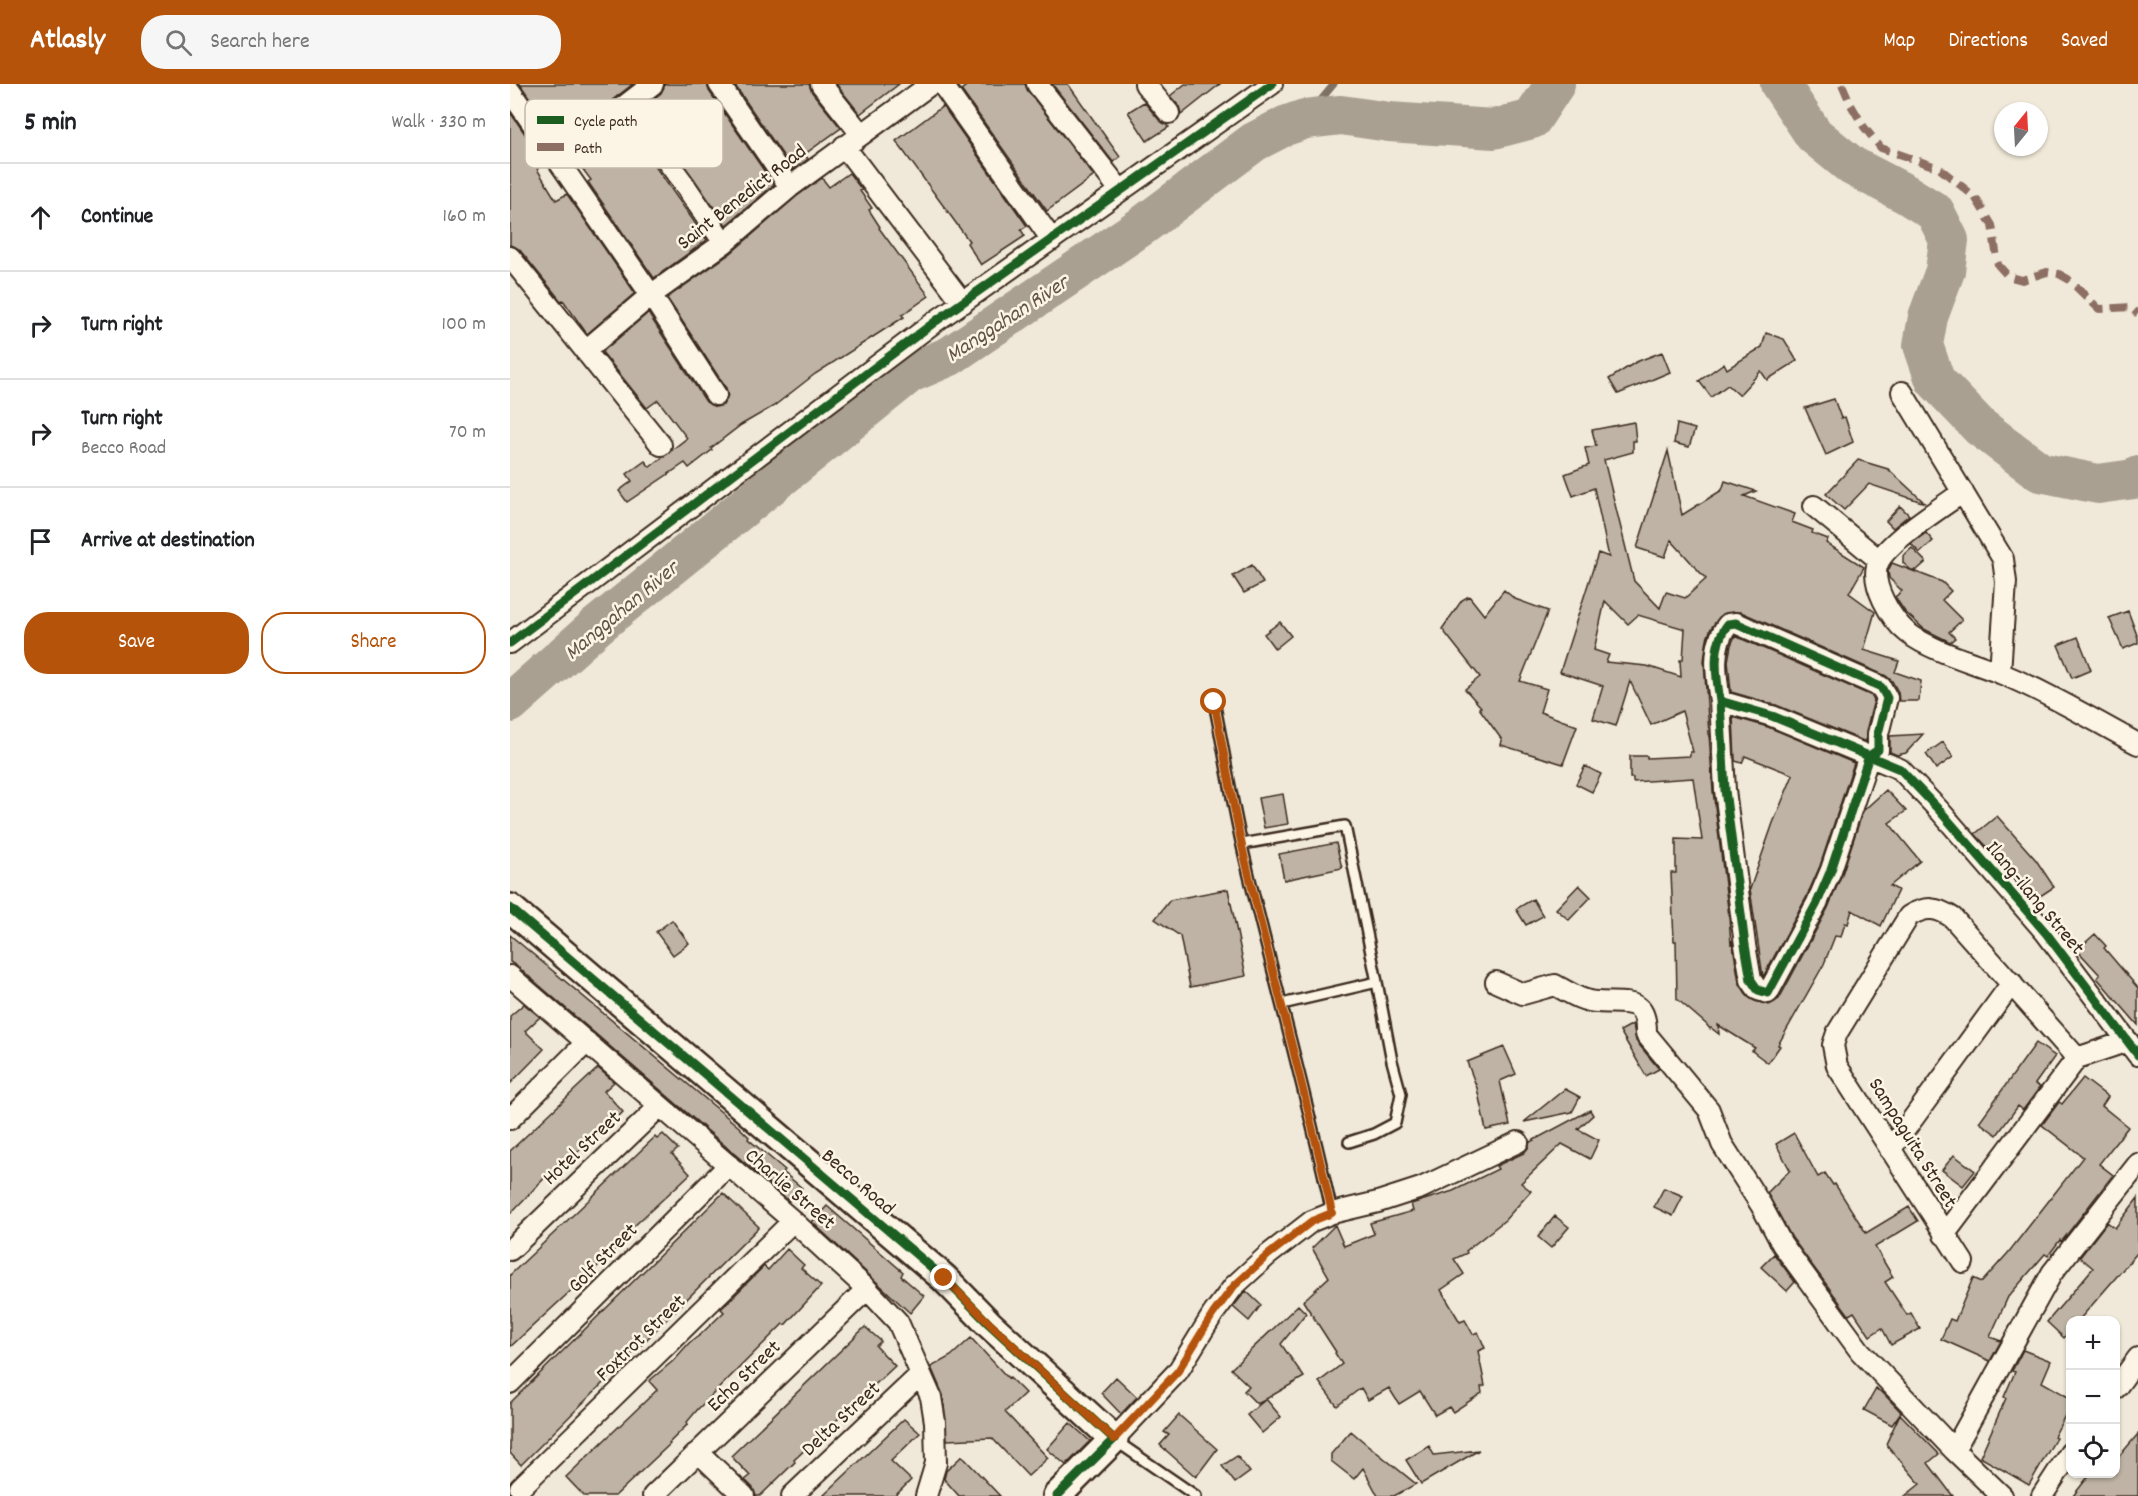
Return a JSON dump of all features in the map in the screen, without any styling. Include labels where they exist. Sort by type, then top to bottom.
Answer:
[{"type":"street","points":[[634,99],[653,84]]},
{"type":"street","points":[[719,84],[790,187]]},
{"type":"street","points":[[821,84],[861,134]]},
{"type":"street","name":"Saint Benedict Road","points":[[585,351],[651,295],[724,243],[790,187],[931,84]]},
{"type":"street","points":[[942,84],[1052,240]]},
{"type":"street","points":[[1037,84],[1120,190]]},
{"type":"street","points":[[1145,84],[1169,113]]},
{"type":"street","points":[[510,643],[963,303],[1272,84]]},
{"type":"street","points":[[510,91],[525,112]]},
{"type":"street","points":[[844,146],[963,303]]},
{"type":"street","points":[[564,168],[716,395]]},
{"type":"street","points":[[672,168],[724,243]]},
{"type":"street","points":[[510,257],[661,445]]},
{"type":"street","points":[[1902,392],[2003,559],[2006,582],[2000,673]]},
{"type":"street","points":[[1963,492],[1912,529],[1880,560],[1877,567],[1879,586],[1886,607],[1896,622],[1909,634],[1947,653],[2059,699],[2138,744]]},
{"type":"street","points":[[1814,506],[1880,560]]},
{"type":"street","points":[[1736,623],[1881,687],[1887,698],[1878,734],[1878,750],[1869,756],[1858,795],[1817,903],[1768,993],[1758,990],[1751,980],[1745,945],[1725,790],[1720,701],[1716,661],[1719,643],[1728,624],[1736,623]]},
{"type":"street","points":[[1720,701],[1772,716],[1869,756]]},
{"type":"street","name":"Ilang-ilang Street","points":[[1869,756],[1900,769],[1940,811],[2046,933],[2133,1048]]},
{"type":"street","name":"Becco Road","points":[[510,908],[944,1278],[1114,1439]]},
{"type":"street","name":"Sampaguita Street","points":[[1963,1262],[1837,1066],[1833,1055],[1833,1045],[1842,1023],[1909,916],[1919,910],[1931,908],[1942,911],[1953,918],[2012,983]]},
{"type":"street","name":"Charlie Street","points":[[512,980],[793,1221],[867,1289],[898,1322],[931,1396],[935,1422],[936,1463],[926,1496]]},
{"type":"street","points":[[1496,982],[1523,994],[1555,985],[1579,998],[1598,1002],[1628,1002],[1641,1010],[1646,1020],[1646,1034],[1709,1110],[1722,1144],[1761,1205],[1782,1244],[1860,1351],[1953,1450],[2002,1496]]},
{"type":"street","points":[[1890,1150],[2012,983],[2077,1058]]},
{"type":"street","points":[[510,1119],[587,1042]]},
{"type":"street","points":[[1944,1235],[2077,1058],[2133,1048]]},
{"type":"street","name":"Hotel Street","points":[[510,1250],[660,1106]]},
{"type":"street","points":[[1057,1496],[1178,1371],[1213,1314],[1234,1286],[1268,1255],[1312,1221],[1332,1213],[1378,1202],[1421,1188],[1518,1142]]},
{"type":"street","points":[[1953,1450],[2052,1273],[2138,1164]]},
{"type":"street","name":"Golf Street","points":[[510,1383],[729,1165]]},
{"type":"street","name":"Foxtrot Street","points":[[520,1488],[793,1221]]},
{"type":"street","name":"Echo Street","points":[[653,1496],[867,1289]]},
{"type":"street","points":[[2120,1381],[2138,1358]]},
{"type":"street","name":"Delta Street","points":[[792,1496],[921,1374]]},
{"type":"street","points":[[698,1452],[744,1496]]},
{"type":"street","points":[[2042,1496],[2066,1459]]},
{"type":"lane","points":[[1214,702],[1242,844],[1281,1004],[1312,1118],[1332,1213]]},
{"type":"lane","points":[[1242,844],[1345,826],[1392,1061],[1401,1094],[1395,1123],[1374,1134],[1350,1142]]},
{"type":"lane","points":[[1281,1004],[1377,982]]},
{"type":"lane","points":[[1114,1439],[1196,1496]]},
{"type":"building","points":[[520,84],[633,84],[614,99],[530,99]]},
{"type":"building","points":[[665,84],[707,84],[715,99],[653,99],[661,93]]},
{"type":"building","points":[[734,84],[809,84],[812,92],[841,128],[805,154],[808,159],[793,170]]},
{"type":"building","points":[[836,84],[899,84],[860,114]]},
{"type":"building","points":[[969,84],[1025,84],[1028,91],[1094,176],[1047,211],[961,90]]},
{"type":"building","points":[[1052,84],[1068,84],[1120,157],[1113,162]]},
{"type":"building","points":[[1185,84],[1220,84],[1181,115],[1179,106],[1170,96]]},
{"type":"building","points":[[1144,102],[1160,121],[1169,127],[1147,141],[1128,112]]},
{"type":"building","points":[[943,106],[1027,226],[1021,230],[1025,236],[981,265],[967,243],[969,241],[896,141]]},
{"type":"building","points":[[723,111],[774,185],[726,225],[686,168],[723,168]]},
{"type":"building","points":[[510,112],[525,134],[525,168],[538,168],[556,200],[567,194],[635,293],[587,334],[563,300],[561,301],[519,249],[510,245]]},
{"type":"building","points":[[582,168],[656,168],[707,240],[654,278],[588,182],[591,180]]},
{"type":"building","points":[[849,173],[872,208],[869,210],[879,228],[929,296],[902,315],[904,317],[815,374],[774,406],[741,425],[689,468],[685,463],[627,502],[619,491],[632,481],[627,474],[645,461],[650,467],[687,438],[658,400],[647,408],[602,352],[648,313],[706,402],[716,407],[723,405],[728,395],[726,388],[667,298],[731,253],[797,196],[822,178],[829,187]]},
{"type":"building","points":[[1766,333],[1784,339],[1797,361],[1767,380],[1761,371],[1739,395],[1728,385],[1711,397],[1699,381],[1724,363],[1727,369],[1762,347]]},
{"type":"building","points":[[1662,352],[1670,372],[1618,394],[1609,379],[1636,362]]},
{"type":"building","points":[[1834,399],[1841,418],[1845,417],[1853,442],[1826,455],[1805,408]]},
{"type":"building","points":[[1634,422],[1636,441],[1633,441],[1633,452],[1604,460],[1634,581],[1660,608],[1666,592],[1685,598],[1706,579],[1671,540],[1665,557],[1637,548],[1668,451],[1682,515],[1722,490],[1725,481],[1756,491],[1744,496],[1795,514],[1792,522],[1828,539],[1826,543],[1864,567],[1849,593],[1875,612],[1864,650],[1899,661],[1895,672],[1921,681],[1919,701],[1899,701],[1898,692],[1886,676],[1741,612],[1722,614],[1711,628],[1704,661],[1713,791],[1731,945],[1732,940],[1739,982],[1748,997],[1769,1005],[1779,999],[1828,908],[1863,811],[1886,790],[1906,811],[1889,823],[1920,861],[1890,886],[1898,890],[1881,926],[1852,910],[1841,937],[1835,936],[1824,964],[1778,1045],[1780,1046],[1768,1063],[1752,1051],[1755,1048],[1718,1025],[1719,1034],[1710,1029],[1677,999],[1671,873],[1676,873],[1676,839],[1702,840],[1693,778],[1633,782],[1633,778],[1630,778],[1630,756],[1647,756],[1647,758],[1690,756],[1690,752],[1693,752],[1682,711],[1651,725],[1630,681],[1616,726],[1593,719],[1603,686],[1560,672],[1598,553],[1609,557],[1594,488],[1573,496],[1565,474],[1589,465],[1585,448],[1596,446],[1592,430]],"holes":[[[1605,601],[1628,624],[1638,615],[1685,629],[1683,660],[1680,660],[1681,677],[1647,666],[1606,662],[1609,655],[1594,650]]]},
{"type":"building","points":[[1677,424],[1695,429],[1689,447],[1674,443]]},
{"type":"building","points":[[1858,460],[1888,469],[1925,503],[1869,484],[1844,510],[1826,494]]},
{"type":"building","points":[[1900,506],[1909,515],[1893,528],[1886,521]]},
{"type":"building","points":[[1926,533],[1933,541],[1920,553],[1911,544]]},
{"type":"building","points":[[1912,548],[1926,562],[1917,570],[1911,570],[1903,563],[1903,556]]},
{"type":"building","points":[[1892,563],[1942,582],[1951,591],[1942,600],[1962,620],[1949,632],[1955,638],[1950,642],[1924,629],[1905,612],[1895,597],[1902,591],[1889,578],[1888,571]]},
{"type":"building","points":[[1252,565],[1263,583],[1244,593],[1233,576]]},
{"type":"building","points":[[1504,590],[1515,599],[1548,611],[1520,681],[1547,689],[1540,712],[1577,726],[1563,764],[1501,745],[1502,740],[1479,708],[1481,707],[1465,689],[1480,677],[1442,629],[1462,600],[1469,596],[1484,615]]},
{"type":"building","points":[[2128,611],[2138,643],[2123,649],[2109,618]]},
{"type":"building","points":[[1280,622],[1291,636],[1275,649],[1264,634]]},
{"type":"building","points":[[1735,636],[1872,696],[1874,700],[1866,731],[1866,742],[1776,705],[1731,692],[1728,661]]},
{"type":"building","points":[[2078,637],[2091,670],[2072,678],[2058,645]]},
{"type":"building","points":[[1733,717],[1768,727],[1854,763],[1820,866],[1806,898],[1763,977],[1750,889],[1793,775],[1745,756],[1742,763],[1735,761]]},
{"type":"building","points":[[1923,734],[1906,753],[1897,755],[1890,752],[1890,736]]},
{"type":"building","points":[[1943,742],[1953,757],[1936,769],[1926,754]]},
{"type":"building","points":[[1585,766],[1601,774],[1592,792],[1576,784]]},
{"type":"building","points":[[1283,794],[1288,824],[1264,828],[1258,798]]},
{"type":"building","points":[[1997,816],[2036,860],[2054,887],[2034,900],[2007,870],[1996,853],[1994,854],[1975,834]]},
{"type":"building","points":[[1336,843],[1342,868],[1284,880],[1279,854]]},
{"type":"building","points":[[1579,885],[1591,897],[1569,920],[1556,909]]},
{"type":"building","points":[[1228,889],[1246,976],[1190,987],[1180,936],[1155,919],[1170,900]]},
{"type":"building","points":[[1533,899],[1543,916],[1526,925],[1516,909]]},
{"type":"building","points":[[672,920],[689,943],[673,955],[656,932]]},
{"type":"building","points":[[2095,934],[2138,988],[2138,1025],[2097,978],[2100,975],[2077,950]]},
{"type":"building","points":[[510,935],[739,1127],[749,1137],[748,1139],[785,1170],[783,1172],[802,1188],[789,1201],[510,962]]},
{"type":"building","points":[[524,1004],[540,1017],[525,1031],[544,1049],[510,1084],[510,1016]]},
{"type":"building","points":[[1633,1024],[1636,1041],[1659,1069],[1646,1076],[1620,1031]]},
{"type":"building","points":[[2036,1043],[2055,1056],[2035,1084],[2040,1087],[2023,1110],[2018,1106],[1997,1135],[1979,1122]]},
{"type":"building","points":[[1504,1047],[1516,1074],[1500,1081],[1510,1125],[1486,1130],[1477,1088],[1467,1062]]},
{"type":"building","points":[[598,1068],[614,1082],[604,1091],[623,1112],[563,1166],[560,1162],[510,1214],[510,1151]]},
{"type":"building","points":[[2083,1078],[2108,1097],[2102,1106],[2128,1127],[2099,1164],[2113,1175],[2062,1241],[2060,1240],[2048,1256],[2045,1254],[2008,1297],[1990,1337],[2001,1341],[1990,1361],[1941,1339],[1950,1319],[1955,1321],[1973,1278],[1982,1282],[2008,1253],[2083,1157],[2042,1125],[2059,1102],[2062,1104]]},
{"type":"building","points":[[1565,1089],[1580,1097],[1572,1112],[1524,1122]]},
{"type":"building","points":[[1590,1110],[1593,1115],[1578,1129],[1599,1140],[1590,1159],[1562,1144],[1521,1183],[1531,1191],[1505,1220],[1466,1251],[1467,1253],[1454,1259],[1464,1274],[1441,1290],[1460,1322],[1465,1320],[1473,1334],[1478,1332],[1485,1348],[1478,1351],[1485,1386],[1481,1387],[1482,1393],[1453,1412],[1449,1407],[1435,1415],[1420,1391],[1399,1404],[1389,1388],[1368,1400],[1361,1388],[1337,1406],[1319,1382],[1342,1364],[1303,1301],[1329,1277],[1312,1248],[1335,1225],[1344,1246],[1374,1234],[1370,1223],[1413,1211],[1411,1204],[1453,1191],[1498,1169],[1496,1166],[1524,1153],[1530,1142]]},
{"type":"building","points":[[1794,1133],[1818,1177],[1825,1173],[1833,1185],[1835,1184],[1866,1233],[1909,1207],[1918,1221],[1875,1247],[1893,1277],[1885,1282],[1907,1315],[1911,1313],[1920,1329],[1891,1345],[1882,1328],[1870,1336],[1854,1312],[1849,1315],[1792,1238],[1767,1193],[1790,1170],[1776,1144]]},
{"type":"building","points":[[663,1134],[678,1149],[672,1154],[690,1174],[619,1240],[621,1243],[601,1263],[510,1347],[510,1275],[655,1137],[657,1139]]},
{"type":"building","points":[[1954,1155],[1975,1171],[1963,1186],[1942,1170]]},
{"type":"building","points":[[1664,1188],[1683,1196],[1673,1216],[1654,1207]]},
{"type":"building","points":[[723,1193],[759,1227],[521,1465],[510,1453],[510,1403]]},
{"type":"building","points":[[2138,1198],[2138,1252],[2082,1316],[2066,1316],[2064,1338],[2047,1322],[2093,1268],[2080,1257],[2107,1222],[2115,1228]]},
{"type":"building","points":[[827,1206],[903,1272],[901,1276],[924,1296],[910,1313],[812,1222]]},
{"type":"building","points":[[1555,1216],[1569,1227],[1551,1248],[1538,1237]]},
{"type":"building","points":[[787,1249],[804,1265],[801,1268],[821,1286],[785,1325],[783,1324],[698,1409],[670,1444],[615,1496],[584,1496],[566,1477],[657,1390],[649,1381],[724,1312],[721,1309],[764,1266],[768,1270]]},
{"type":"building","points":[[1774,1254],[1795,1282],[1787,1291],[1761,1267]]},
{"type":"building","points":[[1246,1291],[1261,1305],[1249,1321],[1233,1307]]},
{"type":"building","points":[[1298,1305],[1306,1313],[1281,1344],[1304,1377],[1266,1399],[1281,1417],[1262,1433],[1247,1415],[1265,1400],[1257,1404],[1244,1391],[1249,1386],[1231,1369]]},
{"type":"building","points":[[865,1327],[881,1341],[876,1346],[895,1366],[794,1460],[795,1462],[760,1496],[756,1496],[753,1488],[745,1480],[750,1476],[731,1456]]},
{"type":"building","points":[[971,1338],[1025,1393],[1005,1412],[1048,1458],[1028,1476],[992,1438],[947,1440],[943,1395],[931,1367],[951,1356]]},
{"type":"building","points":[[2023,1350],[2051,1361],[2042,1382],[2066,1396],[2066,1414],[2054,1437],[2056,1438],[2029,1485],[1980,1457],[2006,1398],[2004,1397],[2015,1372],[2012,1371]]},
{"type":"building","points":[[1116,1377],[1137,1397],[1121,1414],[1101,1393]]},
{"type":"building","points":[[1876,1389],[1882,1392],[1901,1412],[1892,1425],[1864,1410]]},
{"type":"building","points":[[1900,1414],[1939,1454],[1928,1463],[1953,1496],[1905,1496],[1920,1484],[1886,1444]]},
{"type":"building","points":[[1179,1415],[1217,1449],[1196,1477],[1160,1445],[1169,1435],[1164,1432]]},
{"type":"building","points":[[904,1419],[920,1433],[891,1461],[911,1480],[895,1496],[823,1496]]},
{"type":"building","points":[[1070,1423],[1090,1441],[1066,1465],[1047,1449]]},
{"type":"building","points":[[1351,1431],[1416,1484],[1394,1496],[1378,1496],[1363,1468],[1354,1479],[1331,1461],[1331,1454]]},
{"type":"building","points":[[2138,1434],[2138,1496],[2073,1496],[2087,1478],[2120,1478],[2120,1455]]},
{"type":"building","points":[[1429,1446],[1434,1455],[1479,1450],[1421,1484],[1406,1460]]},
{"type":"building","points":[[962,1456],[1000,1496],[959,1496],[944,1479],[946,1471]]},
{"type":"building","points":[[1237,1456],[1250,1472],[1235,1483],[1222,1466]]},
{"type":"waterway","points":[[1305,119],[1334,84]]},
{"type":"waterway","name":"Manggahan River","points":[[510,703],[597,626],[910,373],[950,356],[1142,226],[1254,142],[1285,126],[1305,119],[1341,115],[1389,122],[1494,129],[1532,119],[1555,84]]},
{"type":"waterway","name":"Manggahan River","points":[[1780,84],[1814,135],[1852,166],[1935,212],[1949,240],[1945,271],[1928,317],[1923,345],[1935,380],[1980,427],[2040,472],[2098,484],[2134,479],[2138,476]]},
{"type":"marked path","points":[[1842,84],[1864,127],[1881,148],[1939,168],[1975,197],[1992,225],[1998,265],[2008,276],[2022,280],[2047,272],[2059,274],[2068,279],[2099,309],[2130,307],[2138,314]]},
{"type":"cycle path","points":[[510,643],[936,321],[1272,84]]},
{"type":"cycle path","points":[[1720,701],[1716,671],[1719,641],[1728,624],[1736,623],[1881,687],[1887,698],[1878,734],[1878,750],[1869,756],[1831,870],[1817,903],[1768,993],[1758,990],[1751,980],[1745,945],[1725,790],[1720,701],[1772,716],[1900,769],[1940,811],[2046,933],[2138,1055]]},
{"type":"cycle path","points":[[510,908],[944,1278],[989,1324],[1114,1439],[1057,1496]]},
{"type":"route","points":[[944,1278],[1114,1439],[1178,1371],[1213,1314],[1234,1286],[1268,1255],[1312,1221],[1332,1213],[1312,1118],[1245,860],[1214,702]]}]
